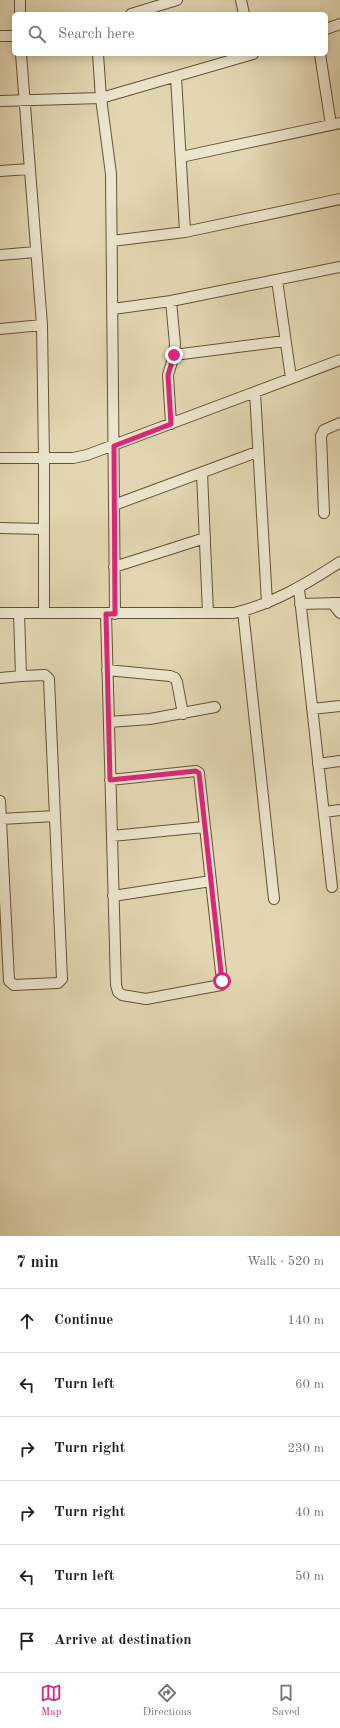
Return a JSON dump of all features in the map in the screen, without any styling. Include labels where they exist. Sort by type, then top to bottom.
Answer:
[{"type":"street","points":[[20,0],[20,12]]},
{"type":"street","points":[[141,0],[141,11]]},
{"type":"street","points":[[138,12],[177,0]]},
{"type":"street","points":[[242,0],[244,12]]},
{"type":"street","points":[[328,28],[340,24]]},
{"type":"street","points":[[0,36],[12,36]]},
{"type":"street","points":[[21,56],[42,325],[44,613]]},
{"type":"street","points":[[98,56],[101,98],[111,174],[114,566],[107,670],[108,722],[116,985],[118,992],[122,995],[135,998],[156,998],[221,985],[222,981],[199,773],[110,780]]},
{"type":"street","points":[[0,101],[101,98],[246,56]]},
{"type":"street","points":[[181,158],[336,124],[320,56]]},
{"type":"street","points":[[176,77],[185,232]]},
{"type":"street","points":[[0,171],[29,170]]},
{"type":"street","points":[[112,241],[185,232],[340,199]]},
{"type":"street","points":[[0,255],[36,252]]},
{"type":"street","points":[[113,309],[171,301],[340,267]]},
{"type":"street","points":[[277,280],[291,378]]},
{"type":"street","points":[[171,301],[175,344],[174,355],[168,375],[171,424]]},
{"type":"street","points":[[0,330],[42,325]]},
{"type":"street","points":[[174,355],[285,341]]},
{"type":"street","points":[[0,458],[79,457],[114,446],[340,360]]},
{"type":"street","points":[[255,392],[257,452],[267,603]]},
{"type":"street","points":[[324,513],[321,436],[324,430],[340,423]]},
{"type":"street","points":[[114,505],[257,452]]},
{"type":"street","points":[[202,473],[208,613]]},
{"type":"street","points":[[0,528],[43,529]]},
{"type":"street","points":[[114,566],[205,538]]},
{"type":"street","points":[[0,613],[234,613],[255,608],[299,589],[340,562]]},
{"type":"street","points":[[299,589],[332,887]]},
{"type":"street","points":[[300,604],[336,603],[340,613]]},
{"type":"street","points":[[243,611],[274,899]]},
{"type":"street","points":[[19,614],[21,676]]},
{"type":"street","points":[[107,670],[170,676],[175,678],[183,714]]},
{"type":"street","points":[[0,678],[45,675],[49,679],[62,979],[58,983],[14,985],[9,981],[0,801]]},
{"type":"street","points":[[312,709],[340,706]]},
{"type":"street","points":[[108,722],[150,719],[215,707]]},
{"type":"street","points":[[318,764],[340,761]]},
{"type":"street","points":[[324,812],[340,810]]},
{"type":"street","points":[[1,819],[55,816]]},
{"type":"street","points":[[112,836],[204,827]]},
{"type":"street","points":[[329,863],[340,862]]},
{"type":"street","points":[[113,896],[211,881]]},
{"type":"route","points":[[174,355],[168,371],[171,424],[114,446],[115,614],[106,614],[110,780],[196,771],[199,773],[222,981]]}]
